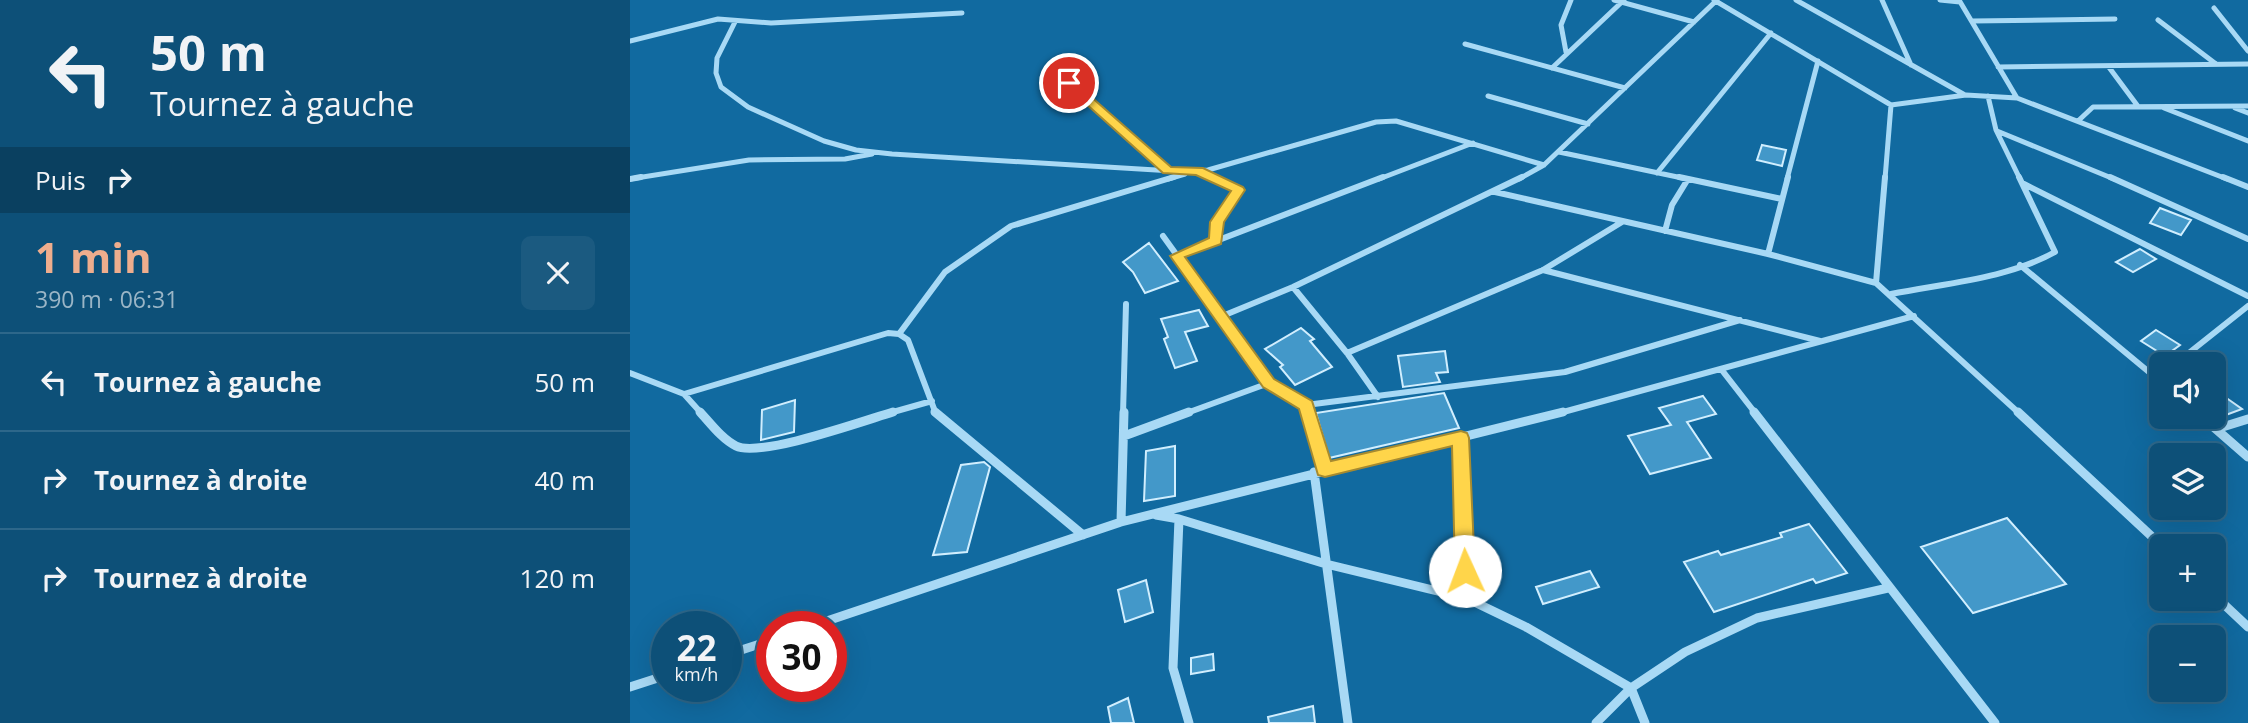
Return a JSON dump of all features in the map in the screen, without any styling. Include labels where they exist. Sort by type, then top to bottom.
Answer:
[{"type":"street","points":[[1566,52],[1560,37],[1561,19],[1571,0]]},
{"type":"street","points":[[1614,0],[1694,22]]},
{"type":"street","points":[[1220,317],[1293,287],[1495,192],[1544,166],[1716,0],[1891,105],[1966,95],[2017,98],[2248,187]]},
{"type":"street","points":[[1796,0],[1805,2],[1966,95]]},
{"type":"street","points":[[1882,0],[1911,65]]},
{"type":"street","points":[[1940,0],[1960,1],[2017,98]]},
{"type":"street","points":[[1552,68],[1623,1]]},
{"type":"street","points":[[2214,8],[2248,51]]},
{"type":"street","points":[[630,41],[727,19],[735,22],[771,23],[881,20],[962,13]]},
{"type":"street","points":[[1972,21],[2115,19]]},
{"type":"street","points":[[2158,20],[2217,64]]},
{"type":"street","points":[[735,22],[720,48],[716,68],[721,87],[737,101],[833,145],[987,162],[1189,172]]},
{"type":"street","points":[[1657,173],[1771,33]]},
{"type":"street","points":[[1465,44],[1625,88]]},
{"type":"street","points":[[1768,254],[1818,61]]},
{"type":"street","points":[[1998,67],[2248,64]]},
{"type":"street","points":[[2108,66],[2137,106]]},
{"type":"street","points":[[1069,83],[1168,170]]},
{"type":"street","points":[[1488,96],[1588,124]]},
{"type":"street","points":[[1891,293],[2048,258],[2055,252],[1996,131],[1988,96]]},
{"type":"street","points":[[1876,283],[1891,105]]},
{"type":"street","points":[[2157,105],[2248,141]]},
{"type":"street","points":[[2231,106],[2248,113]]},
{"type":"street","points":[[2078,121],[2093,107],[2248,106]]},
{"type":"street","points":[[899,334],[945,272],[1011,226],[1189,172],[1376,122],[1396,121],[1544,166]]},
{"type":"street","points":[[1996,131],[2146,192],[2248,239]]},
{"type":"street","points":[[1177,256],[1473,143]]},
{"type":"street","points":[[630,179],[749,160],[845,159],[881,152]]},
{"type":"street","points":[[1559,152],[1782,199]]},
{"type":"street","points":[[1198,171],[1238,190],[1217,222],[1216,241]]},
{"type":"street","points":[[1665,231],[1672,205],[1688,179]]},
{"type":"street","points":[[2024,184],[2248,296]]},
{"type":"street","points":[[1495,192],[1768,254],[1876,283],[1891,293],[2149,534]]},
{"type":"street","points":[[1347,352],[1543,270],[1622,222]]},
{"type":"street","points":[[1163,236],[1269,383],[1306,405],[1565,372],[1740,320]]},
{"type":"street","points":[[2020,265],[2149,370]]},
{"type":"street","points":[[1543,270],[1823,341]]},
{"type":"street","points":[[1293,287],[1347,352],[1378,397]]},
{"type":"street","points":[[1121,522],[1126,304]]},
{"type":"street","points":[[2190,352],[2248,306]]},
{"type":"street","points":[[847,614],[1121,522],[1314,472],[1461,438],[1914,316]]},
{"type":"street","points":[[684,394],[888,333],[899,334],[908,340],[936,414],[1083,535]]},
{"type":"street","points":[[1721,369],[1995,723]]},
{"type":"street","points":[[630,373],[684,394],[718,432],[737,447],[764,449],[932,401]]},
{"type":"street","points":[[1124,436],[1269,383]]},
{"type":"street","points":[[1306,405],[1325,470]]},
{"type":"street","points":[[2226,426],[2248,419]]},
{"type":"street","points":[[2216,429],[2248,457]]},
{"type":"street","points":[[1461,438],[1466,598]]},
{"type":"street","points":[[1314,472],[1348,723]]},
{"type":"street","points":[[1152,514],[1179,519],[1326,564],[1466,598],[1526,626],[1631,688],[1646,723]]},
{"type":"street","points":[[1179,519],[1173,668],[1189,723]]},
{"type":"street","points":[[1596,723],[1631,688],[1685,652],[1757,618],[1888,588]]},
{"type":"street","points":[[2226,606],[2248,626]]},
{"type":"street","points":[[630,687],[651,680]]},
{"type":"building","points":[[1762,145],[1786,150],[1782,166],[1757,160]]},
{"type":"building","points":[[2160,208],[2191,220],[2181,235],[2150,223]]},
{"type":"building","points":[[1149,243],[1178,281],[1145,293],[1133,272],[1123,262]]},
{"type":"building","points":[[2140,249],[2156,259],[2133,272],[2116,262]]},
{"type":"building","points":[[1199,310],[1208,326],[1185,332],[1197,361],[1175,368],[1164,339],[1168,337],[1161,319]]},
{"type":"building","points":[[1301,328],[1314,339],[1310,341],[1332,367],[1295,385],[1280,367],[1283,365],[1265,349]]},
{"type":"building","points":[[2156,330],[2180,345],[2170,352],[2159,352],[2141,341]]},
{"type":"building","points":[[1445,351],[1448,372],[1436,373],[1440,382],[1403,387],[1398,356]]},
{"type":"building","points":[[1444,393],[1459,428],[1329,458],[1316,413]]},
{"type":"building","points":[[1703,396],[1716,414],[1687,422],[1711,458],[1650,474],[1628,436],[1671,425],[1659,408]]},
{"type":"building","points":[[2226,398],[2242,409],[2226,415]]},
{"type":"building","points":[[795,400],[794,432],[761,440],[762,410]]},
{"type":"building","points":[[1175,446],[1175,496],[1144,501],[1146,451]]},
{"type":"building","points":[[984,462],[990,467],[967,552],[933,555],[961,465]]},
{"type":"building","points":[[2007,518],[2066,584],[1973,613],[1921,547]]},
{"type":"building","points":[[1809,524],[1847,573],[1816,583],[1813,579],[1714,612],[1684,562],[1718,551],[1721,555],[1782,537],[1780,533]]},
{"type":"building","points":[[1590,571],[1599,587],[1543,604],[1536,587]]},
{"type":"building","points":[[1146,580],[1153,612],[1125,622],[1118,590]]},
{"type":"building","points":[[1213,654],[1214,670],[1191,674],[1191,658]]},
{"type":"building","points":[[1128,698],[1134,723],[1111,723],[1108,707]]},
{"type":"building","points":[[1313,706],[1315,723],[1269,723],[1268,717]]},
{"type":"route","points":[[1069,83],[1168,170],[1198,171],[1238,190],[1217,222],[1216,241],[1177,256],[1269,383],[1306,405],[1325,470],[1461,438],[1465,571]]}]
